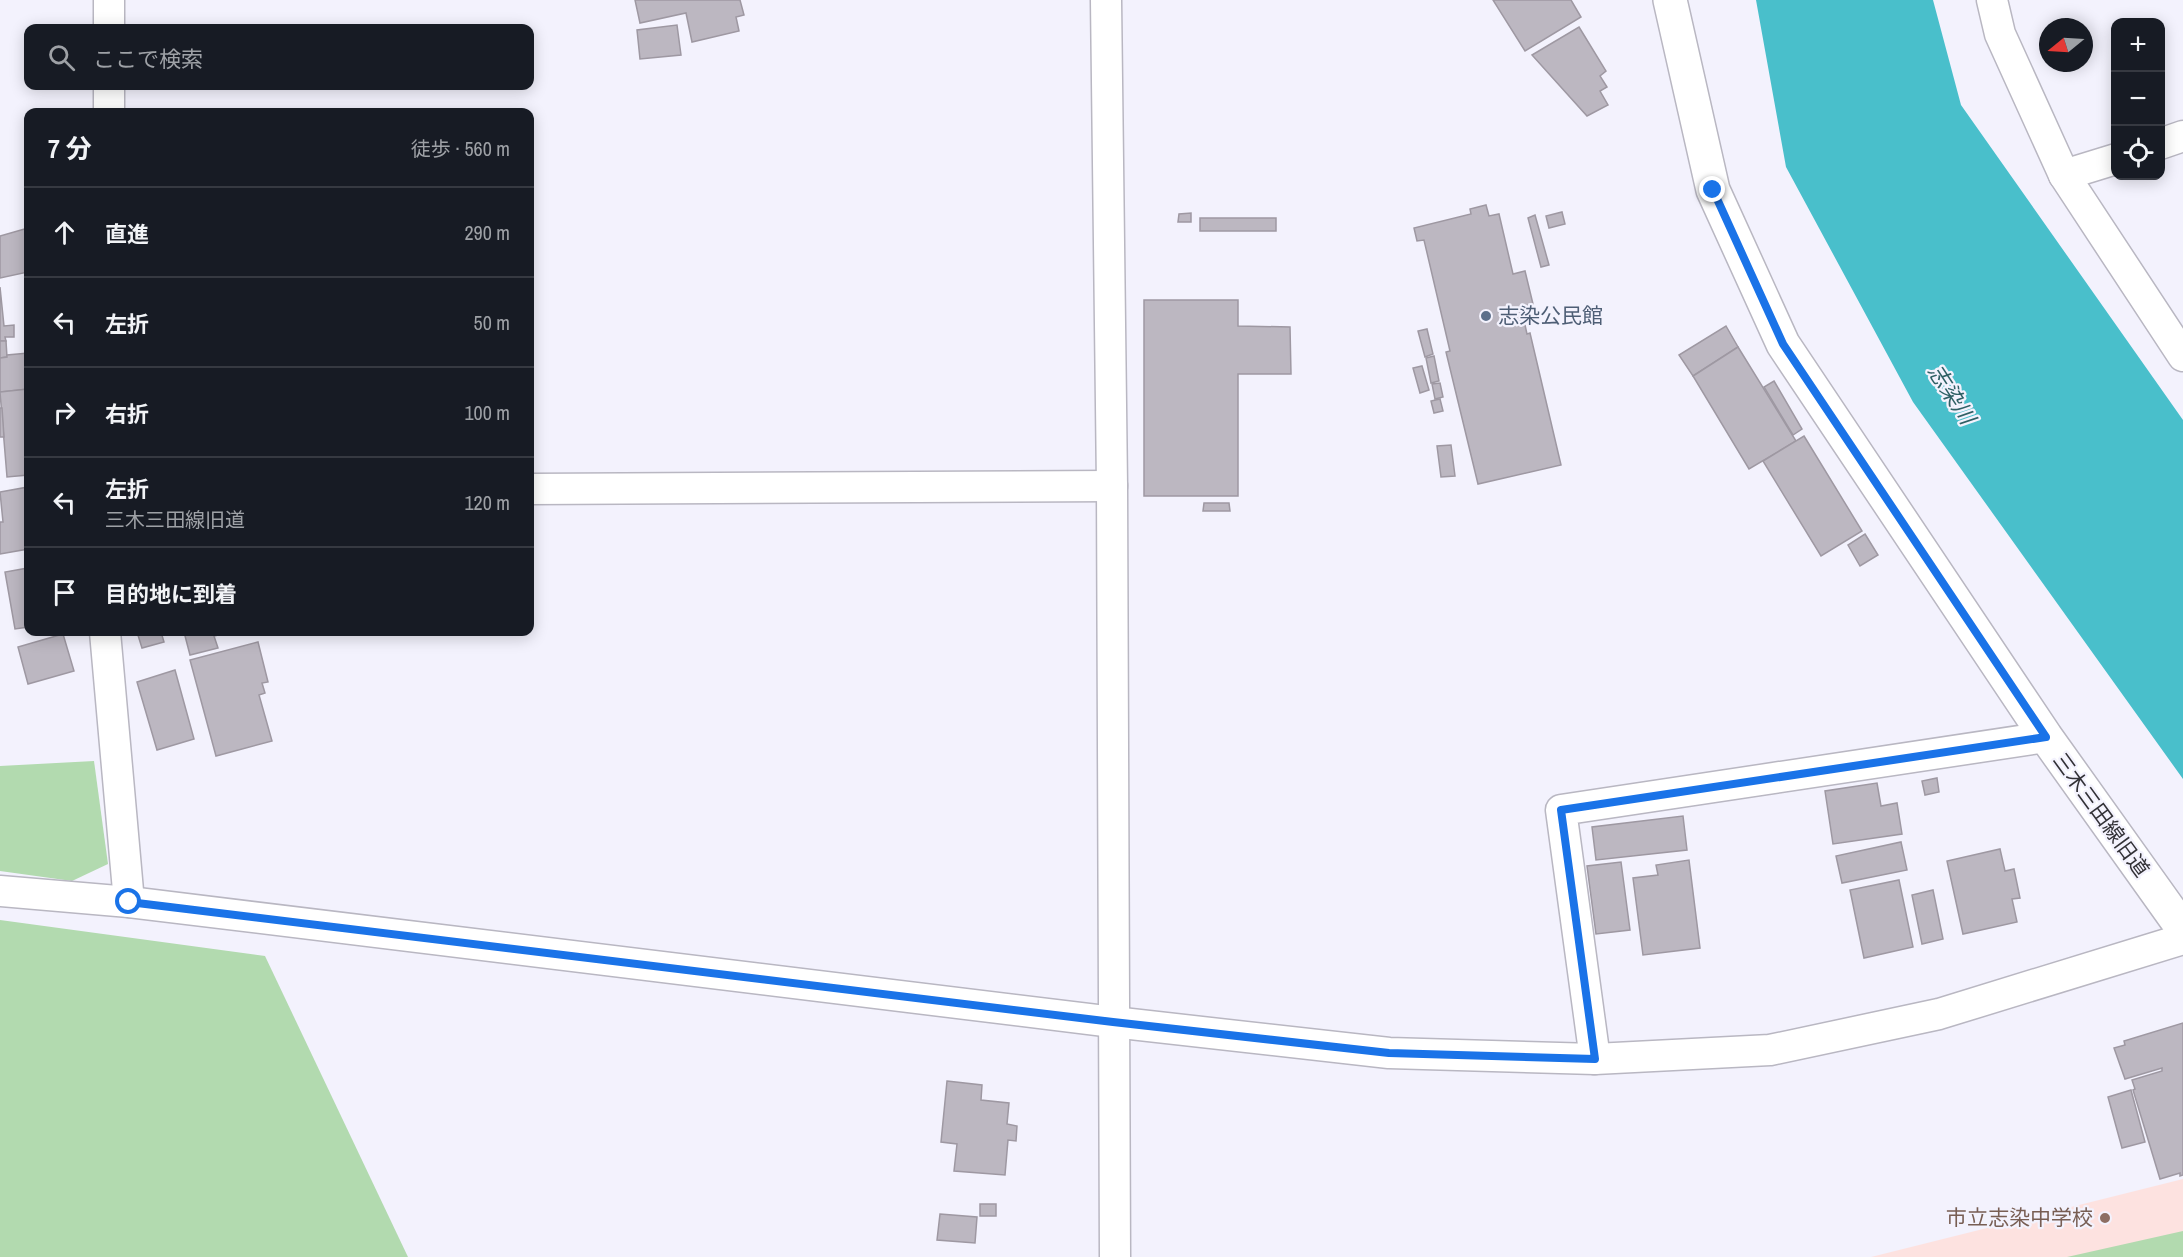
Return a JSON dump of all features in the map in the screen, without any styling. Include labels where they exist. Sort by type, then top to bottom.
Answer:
[{"type":"street","points":[[109,0],[109,24]]},
{"type":"street","points":[[1106,0],[1112,486],[1115,1257]]},
{"type":"street","name":"三木三田線旧道","points":[[1670,0],[1713,190],[1783,344],[2046,737],[2183,929]]},
{"type":"street","points":[[1992,0],[2000,34],[2064,175],[2183,356]]},
{"type":"street","points":[[109,90],[109,108]]},
{"type":"street","points":[[2165,142],[2183,136]]},
{"type":"street","points":[[2064,175],[2111,160]]},
{"type":"street","points":[[534,489],[1112,486]]},
{"type":"street","points":[[105,636],[129,902]]},
{"type":"street","points":[[1595,1059],[1561,810],[2046,737]]},
{"type":"street","points":[[0,891],[129,902],[1113,1022],[1389,1053],[1595,1059],[1770,1050],[1939,1014],[2183,939]]},
{"type":"shaded area","name":"市立志染中学校","points":[[2183,1179],[2183,1257],[1871,1257]]},
{"type":"green space","points":[[94,761],[108,864],[72,881],[0,871],[0,766]]},
{"type":"green space","points":[[0,920],[265,956],[408,1257],[0,1257]]},
{"type":"green space","points":[[2183,1231],[2183,1257],[2067,1257]]},
{"type":"water","name":"志染川","points":[[1756,0],[1933,0],[1961,105],[2183,420],[2183,779],[1913,402],[1786,167]]},
{"type":"building","points":[[635,0],[740,0],[744,15],[736,17],[739,31],[692,42],[686,13],[640,23]]},
{"type":"building","points":[[1493,0],[1571,0],[1581,17],[1525,51]]},
{"type":"building","points":[[677,25],[681,55],[640,59],[637,30]]},
{"type":"building","points":[[1579,27],[1606,71],[1600,76],[1607,87],[1600,91],[1608,105],[1587,116],[1532,55]]},
{"type":"building","points":[[1486,205],[1489,216],[1499,214],[1513,274],[1525,271],[1533,304],[1521,307],[1527,334],[1530,333],[1561,465],[1478,484],[1446,352],[1450,351],[1424,240],[1417,241],[1414,228],[1471,214],[1470,209]]},
{"type":"building","points":[[1562,212],[1565,224],[1549,228],[1546,216]]},
{"type":"building","points":[[1191,213],[1191,222],[1178,222],[1179,214]]},
{"type":"building","points":[[1535,215],[1549,265],[1541,267],[1528,218]]},
{"type":"building","points":[[1200,218],[1276,218],[1276,231],[1200,231]]},
{"type":"building","points":[[24,229],[24,273],[0,278],[0,236]]},
{"type":"building","points":[[0,287],[4,326],[14,325],[14,337],[5,337],[6,341],[0,341]]},
{"type":"building","points":[[1144,300],[1238,300],[1238,326],[1290,327],[1291,374],[1238,374],[1238,496],[1144,496]]},
{"type":"building","points":[[1726,326],[1738,347],[1693,376],[1679,355]]},
{"type":"building","points":[[1427,329],[1433,354],[1425,357],[1418,331]]},
{"type":"building","points":[[0,341],[6,341],[7,357],[0,358]]},
{"type":"building","points":[[1738,347],[1796,441],[1749,469],[1693,376]]},
{"type":"building","points":[[24,353],[24,389],[0,392],[0,358],[7,357],[7,355]]},
{"type":"building","points":[[1434,356],[1439,381],[1431,383],[1426,358]]},
{"type":"building","points":[[1422,366],[1429,390],[1420,393],[1413,368]]},
{"type":"building","points":[[1774,381],[1802,429],[1793,435],[1764,387]]},
{"type":"building","points":[[1440,383],[1443,397],[1435,399],[1432,384]]},
{"type":"building","points":[[24,389],[24,475],[7,477],[0,392]]},
{"type":"building","points":[[1440,399],[1443,411],[1434,413],[1431,401]]},
{"type":"building","points":[[0,408],[2,408],[4,437],[0,437]]},
{"type":"building","points":[[1804,436],[1862,531],[1821,556],[1763,461]]},
{"type":"building","points":[[1451,445],[1455,476],[1441,477],[1437,446]]},
{"type":"building","points":[[24,488],[24,550],[0,554],[0,522],[3,522],[0,492]]},
{"type":"building","points":[[1204,503],[1229,503],[1230,511],[1203,511]]},
{"type":"building","points":[[1865,534],[1878,555],[1860,566],[1848,545]]},
{"type":"building","points":[[24,569],[24,628],[15,629],[5,572]]},
{"type":"building","points":[[64,636],[74,671],[28,684],[18,647]]},
{"type":"building","points":[[138,636],[162,636],[164,642],[142,648]]},
{"type":"building","points":[[185,636],[214,636],[218,648],[190,655]]},
{"type":"building","points":[[258,642],[268,682],[262,683],[265,693],[259,695],[272,741],[216,756],[190,660]]},
{"type":"building","points":[[175,670],[194,739],[157,750],[137,682]]},
{"type":"building","points":[[1937,778],[1939,792],[1925,795],[1922,781]]},
{"type":"building","points":[[1877,783],[1881,806],[1897,803],[1902,834],[1833,844],[1825,791]]},
{"type":"building","points":[[1683,816],[1687,850],[1596,860],[1592,827]]},
{"type":"building","points":[[1901,842],[1907,870],[1842,883],[1836,856]]},
{"type":"building","points":[[2000,849],[2005,871],[2014,869],[2020,898],[2012,899],[2017,922],[1963,934],[1947,861]]},
{"type":"building","points":[[1689,860],[1700,948],[1643,955],[1633,878],[1658,875],[1656,865]]},
{"type":"building","points":[[1621,862],[1630,930],[1596,934],[1587,866]]},
{"type":"building","points":[[1899,880],[1913,947],[1864,958],[1850,890]]},
{"type":"building","points":[[1933,890],[1943,939],[1922,944],[1912,895]]},
{"type":"building","points":[[2183,1023],[2183,1175],[2180,1176],[2180,1173],[2160,1179],[2132,1080],[2162,1071],[2162,1068],[2125,1079],[2114,1048],[2125,1045],[2124,1041]]},
{"type":"building","points":[[947,1081],[982,1085],[981,1100],[1009,1103],[1007,1124],[1017,1126],[1016,1141],[1008,1140],[1005,1175],[954,1171],[957,1144],[941,1142]]},
{"type":"building","points":[[2131,1090],[2145,1142],[2122,1148],[2108,1097]]},
{"type":"building","points":[[980,1204],[996,1204],[996,1216],[980,1216]]},
{"type":"building","points":[[940,1214],[977,1217],[975,1243],[937,1240]]},
{"type":"place","name":"志染公民館","points":[[1486,316]]},
{"type":"place","name":"市立志染中学校","points":[[2105,1218]]},
{"type":"route","points":[[129,902],[1113,1022],[1389,1053],[1595,1059],[1561,810],[2046,737],[1783,344],[1713,190]]}]
